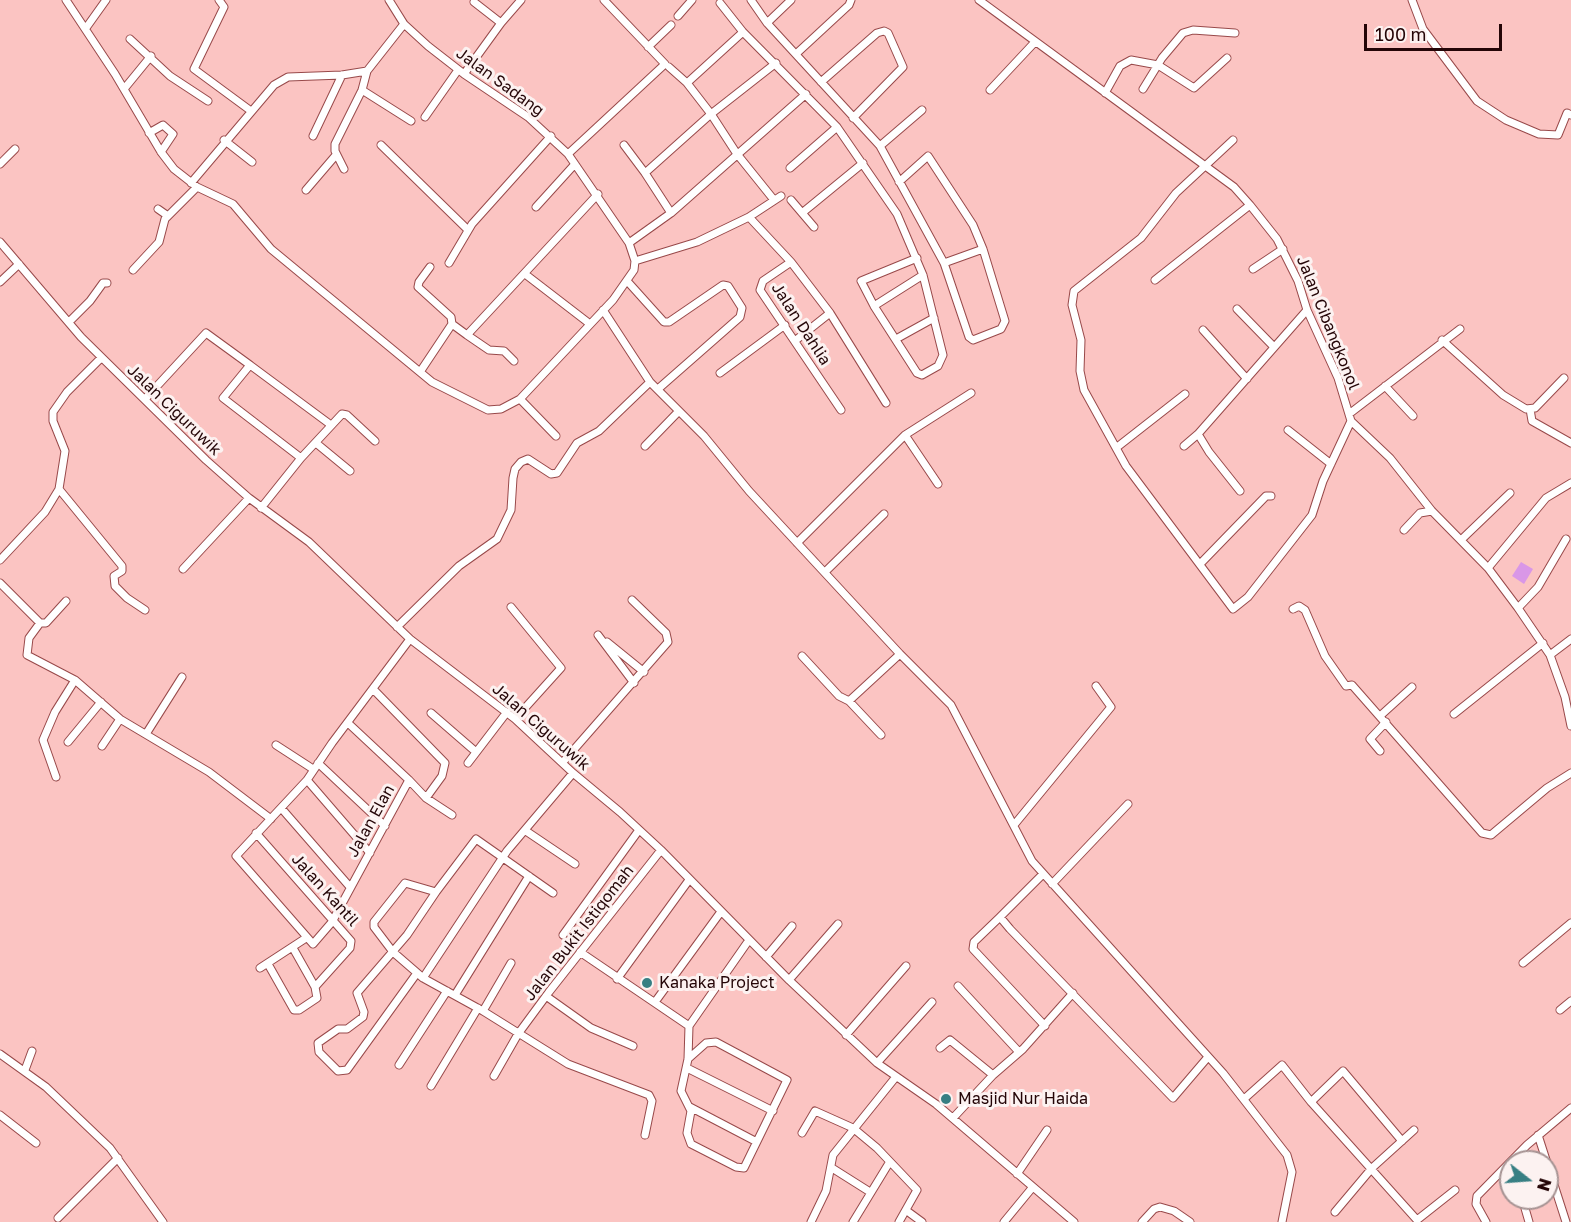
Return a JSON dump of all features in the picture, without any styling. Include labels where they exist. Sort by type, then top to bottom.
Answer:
[{"type":"street","points":[[66,0],[86,28],[161,152],[194,185],[233,204],[271,249],[420,372],[446,390],[488,410],[501,409],[520,399],[628,282],[634,270],[635,261],[697,242],[749,218],[781,195]]},
{"type":"street","points":[[86,28],[106,0]]},
{"type":"street","points":[[219,0],[224,7],[194,69],[251,111]]},
{"type":"street","name":"Jalan Sadang","points":[[389,0],[404,24],[461,72],[528,117],[568,154],[598,194],[629,243],[635,261]]},
{"type":"street","points":[[425,117],[522,0]]},
{"type":"street","points":[[568,154],[665,64],[604,0]]},
{"type":"street","points":[[678,16],[692,0]]},
{"type":"street","points":[[751,0],[767,23],[880,146],[899,182],[944,263],[969,337],[979,339],[1001,329],[1005,321],[983,249],[973,225],[928,156],[899,182]]},
{"type":"street","points":[[767,23],[791,0]]},
{"type":"street","points":[[796,54],[849,5],[851,0]]},
{"type":"street","name":"Jalan Cibangkonol","points":[[979,0],[1034,43],[1234,187],[1250,205],[1282,249],[1298,281],[1307,310],[1338,378],[1350,417],[1390,459],[1432,511],[1488,568],[1518,608],[1550,655],[1565,697],[1571,726]]},
{"type":"street","points":[[1412,0],[1423,29],[1478,101],[1506,120],[1539,134],[1558,135],[1567,113],[1571,115]]},
{"type":"street","points":[[474,2],[501,23]]},
{"type":"street","points":[[720,3],[743,32],[837,127],[897,214],[917,258],[923,275],[943,359],[938,366],[924,375],[917,373],[874,306],[861,281],[917,258]]},
{"type":"street","points":[[344,169],[336,155],[336,140],[362,90],[367,71],[404,24]]},
{"type":"street","points":[[648,47],[671,25]]},
{"type":"street","points":[[1143,89],[1183,33],[1193,30],[1235,33]]},
{"type":"street","points":[[821,82],[877,33],[884,31],[888,33],[903,67],[853,118]]},
{"type":"street","points":[[687,83],[743,32]]},
{"type":"street","points":[[130,39],[170,76],[208,101]]},
{"type":"street","points":[[990,90],[1034,43]]},
{"type":"street","points":[[124,89],[151,56]]},
{"type":"street","points":[[1105,93],[1115,73],[1125,62],[1131,60],[1158,65],[1194,88],[1227,58]]},
{"type":"street","points":[[645,173],[711,114],[776,63]]},
{"type":"street","points":[[669,67],[687,83],[737,154],[774,200]]},
{"type":"street","points":[[133,270],[159,242],[162,224],[194,185],[224,140],[274,85],[288,77],[342,75],[367,71]]},
{"type":"street","points":[[313,136],[342,75]]},
{"type":"street","points":[[362,90],[411,121]]},
{"type":"street","points":[[629,243],[671,213],[806,94]]},
{"type":"street","points":[[880,146],[922,110]]},
{"type":"street","points":[[149,133],[163,125],[173,134],[161,152]]},
{"type":"street","points":[[790,168],[837,127]]},
{"type":"street","points":[[449,263],[468,230],[550,136]]},
{"type":"street","points":[[224,140],[252,162]]},
{"type":"street","points":[[1233,141],[1176,193],[1141,238],[1074,291],[1072,305],[1081,340],[1081,380],[1116,448],[1230,608],[1233,609],[1243,602],[1312,515],[1350,417],[1442,340],[1460,329]]},
{"type":"street","points":[[381,145],[468,230]]},
{"type":"street","points":[[624,145],[671,213]]},
{"type":"street","points":[[0,164],[15,149]]},
{"type":"street","points":[[306,190],[336,155]]},
{"type":"street","points":[[802,213],[863,163]]},
{"type":"street","points":[[536,207],[574,164]]},
{"type":"street","points":[[466,335],[525,274],[576,214],[598,194]]},
{"type":"street","points":[[791,200],[814,227]]},
{"type":"street","points":[[1155,280],[1250,205]]},
{"type":"street","points":[[158,209],[168,216]]},
{"type":"street","points":[[749,218],[791,262],[830,313],[886,403]]},
{"type":"street","name":"Jalan Ciguruwik","points":[[0,242],[101,358],[206,460],[261,508],[309,542],[410,639],[515,719],[661,850],[720,912],[846,1035],[877,1063],[953,1118],[1069,1221]]},
{"type":"street","points":[[944,263],[983,249]]},
{"type":"street","points":[[1253,268],[1282,249]]},
{"type":"street","name":"Jalan Dahlia","points":[[791,262],[763,281],[760,287],[841,410]]},
{"type":"street","points":[[0,282],[19,264]]},
{"type":"street","points":[[420,372],[452,324],[451,316],[418,287],[430,267]]},
{"type":"street","points":[[525,274],[590,324]]},
{"type":"street","points":[[874,306],[923,275]]},
{"type":"street","points":[[628,282],[664,322],[669,322],[723,285],[728,286],[742,308],[740,317],[657,389]]},
{"type":"street","points":[[69,322],[90,301],[103,283],[107,283]]},
{"type":"street","points":[[1237,309],[1274,347]]},
{"type":"street","points":[[603,310],[650,382],[957,713],[1032,861],[1208,1057],[1244,1099],[1290,1162],[1292,1172],[1282,1222]]},
{"type":"street","points":[[1184,446],[1198,434],[1307,310]]},
{"type":"street","points":[[796,340],[830,313]]},
{"type":"street","points":[[896,339],[934,318]]},
{"type":"street","points":[[452,324],[489,350],[504,351],[514,361]]},
{"type":"street","points":[[720,373],[785,325]]},
{"type":"street","points":[[1203,330],[1246,380]]},
{"type":"street","points":[[145,399],[206,333],[331,425]]},
{"type":"street","points":[[1442,340],[1503,395],[1521,407],[1535,408],[1564,378]]},
{"type":"street","points":[[0,560],[45,512],[59,489],[65,451],[53,421],[53,412],[67,392],[101,358]]},
{"type":"street","points":[[250,365],[223,398],[301,458]]},
{"type":"street","points":[[397,627],[446,579],[502,531],[511,510],[515,469],[520,462],[528,459],[550,474],[557,473],[577,443],[599,431],[650,382]]},
{"type":"street","points":[[1386,386],[1413,416]]},
{"type":"street","points":[[797,543],[905,435],[971,393]]},
{"type":"street","points":[[1116,448],[1185,394]]},
{"type":"street","points":[[520,399],[556,436]]},
{"type":"street","points":[[1530,409],[1532,421],[1571,443]]},
{"type":"street","points":[[645,446],[679,411]]},
{"type":"street","points":[[261,508],[301,458],[344,414],[375,441]]},
{"type":"street","points":[[1288,430],[1331,464]]},
{"type":"street","points":[[1198,434],[1209,453],[1240,490]]},
{"type":"street","points":[[905,435],[938,483]]},
{"type":"street","points":[[316,443],[350,471]]},
{"type":"street","points":[[1488,568],[1546,498],[1571,483]]},
{"type":"street","points":[[59,489],[82,513],[122,566],[122,571],[114,576],[115,586],[127,598],[145,610]]},
{"type":"street","points":[[1461,540],[1510,493]]},
{"type":"street","points":[[1200,564],[1266,496],[1271,496]]},
{"type":"street","points":[[183,569],[249,498]]},
{"type":"street","points":[[1404,530],[1420,513],[1432,511]]},
{"type":"street","points":[[826,571],[884,514]]},
{"type":"street","points":[[1518,608],[1538,587],[1566,539]]},
{"type":"street","points":[[0,583],[39,623]]},
{"type":"street","points":[[563,762],[644,672],[664,648],[669,638],[632,600]]},
{"type":"street","points":[[66,601],[46,622],[39,623],[29,638],[27,655],[75,680],[120,719],[209,772],[271,819]]},
{"type":"street","points":[[1293,609],[1299,606],[1305,610],[1330,664],[1346,686],[1352,685],[1487,836],[1547,788],[1571,773]]},
{"type":"street","points":[[511,607],[561,668],[515,719]]},
{"type":"street","points":[[634,683],[598,635],[644,672]]},
{"type":"street","points":[[260,968],[306,938],[236,856],[307,780],[410,639]]},
{"type":"street","points":[[1550,655],[1571,639]]},
{"type":"street","points":[[1454,714],[1543,643]]},
{"type":"street","points":[[849,701],[900,654]]},
{"type":"street","points":[[802,656],[881,735]]},
{"type":"street","points":[[146,734],[182,677]]},
{"type":"street","points":[[56,777],[43,740],[55,712],[75,680]]},
{"type":"street","points":[[1014,825],[1111,707],[1096,686]]},
{"type":"street","points":[[1380,751],[1370,739],[1383,719],[1412,687]]},
{"type":"street","points":[[373,689],[445,763],[442,776],[426,798]]},
{"type":"street","points":[[68,742],[101,702]]},
{"type":"street","points":[[468,763],[507,712]]},
{"type":"street","points":[[431,713],[476,752]]},
{"type":"street","points":[[102,746],[120,719]]},
{"type":"street","name":"Jalan Elan","points":[[306,938],[313,944],[332,922],[409,780],[348,723]]},
{"type":"street","points":[[276,745],[315,766],[385,826]]},
{"type":"street","points":[[553,893],[502,859],[475,839],[393,952],[357,993],[364,1012],[363,1017],[347,1029],[338,1029],[317,1045],[319,1052],[343,1073],[420,975],[502,859],[573,773]]},
{"type":"street","points":[[307,780],[370,853]]},
{"type":"street","points":[[409,780],[426,798],[452,815]]},
{"type":"street","points":[[1052,884],[1128,804]]},
{"type":"street","points":[[282,809],[350,887]]},
{"type":"street","points":[[563,934],[639,830]]},
{"type":"street","points":[[526,831],[575,864]]},
{"type":"street","name":"Jalan Kantil","points":[[256,833],[332,922],[350,938],[351,943],[315,987]]},
{"type":"street","name":"Jalan Bukit Istiqomah","points":[[494,1076],[518,1034],[546,996],[661,850]]},
{"type":"street","points":[[1043,874],[974,942],[973,949],[1045,1026]]},
{"type":"street","points":[[455,995],[529,876]]},
{"type":"street","points":[[618,979],[689,880]]},
{"type":"street","points":[[436,892],[405,883],[374,922],[374,929],[393,952],[420,975],[568,1064],[649,1095],[652,1101],[645,1135]]},
{"type":"street","points":[[655,1002],[720,912]]},
{"type":"street","points":[[1000,917],[1173,1098],[1208,1057]]},
{"type":"street","points":[[1523,963],[1571,923]]},
{"type":"street","points":[[789,980],[838,924]]},
{"type":"street","points":[[766,957],[792,926]]},
{"type":"street","points":[[749,940],[689,1026],[687,1068],[681,1096],[690,1107],[755,1141]]},
{"type":"street","points":[[268,964],[294,1010],[299,1010],[317,998],[315,987],[293,948]]},
{"type":"street","points":[[580,952],[689,1026]]},
{"type":"street","points":[[431,1086],[512,963]]},
{"type":"street","points":[[846,1035],[906,966]]},
{"type":"street","points":[[958,987],[1019,1052]]},
{"type":"street","points":[[399,1065],[447,991]]},
{"type":"street","points":[[953,1118],[993,1075],[1045,1026],[1073,993]]},
{"type":"street","points":[[546,996],[591,1028],[633,1046]]},
{"type":"street","points":[[1560,1010],[1571,1001]]},
{"type":"street","points":[[877,1063],[932,1002]]},
{"type":"street","points":[[940,1048],[950,1040],[993,1075]]},
{"type":"street","points":[[688,1059],[706,1043],[716,1042],[786,1078],[788,1083],[742,1168],[695,1146],[687,1136],[692,1116],[690,1107]]},
{"type":"street","points":[[25,1070],[32,1051]]},
{"type":"street","points":[[0,1054],[25,1070],[83,1120],[118,1158],[163,1222]]},
{"type":"street","points":[[1244,1099],[1282,1065],[1311,1102],[1417,1220],[1455,1191]]},
{"type":"street","points":[[687,1068],[772,1111]]},
{"type":"street","points":[[1311,1102],[1343,1071],[1402,1141]]},
{"type":"street","points":[[811,1222],[826,1191],[833,1155],[896,1077]]},
{"type":"street","points":[[1523,1150],[1571,1108]]},
{"type":"street","points":[[802,1133],[815,1111],[853,1128],[917,1190],[899,1222]]},
{"type":"street","points":[[0,1115],[36,1143]]},
{"type":"street","points":[[1017,1174],[1047,1130]]},
{"type":"street","points":[[1335,1212],[1372,1168],[1414,1130]]},
{"type":"street","points":[[1538,1135],[1566,1222]]},
{"type":"street","points":[[58,1218],[118,1158]]},
{"type":"street","points":[[853,1222],[889,1163]]},
{"type":"street","points":[[832,1168],[870,1192]]},
{"type":"street","points":[[1486,1222],[1475,1198],[1499,1174]]},
{"type":"street","points":[[1004,1222],[1032,1188]]},
{"type":"street","points":[[1142,1222],[1154,1209],[1160,1207],[1174,1211],[1190,1222]]},
{"type":"street","points":[[907,1211],[922,1222]]},
{"type":"shaded area","points":[[1521,562],[1533,569],[1524,584],[1512,576]]},
{"type":"place","name":"Kanaka Project","points":[[647,983]]},
{"type":"place","name":"Masjid Nur Haida","points":[[946,1099]]}]
